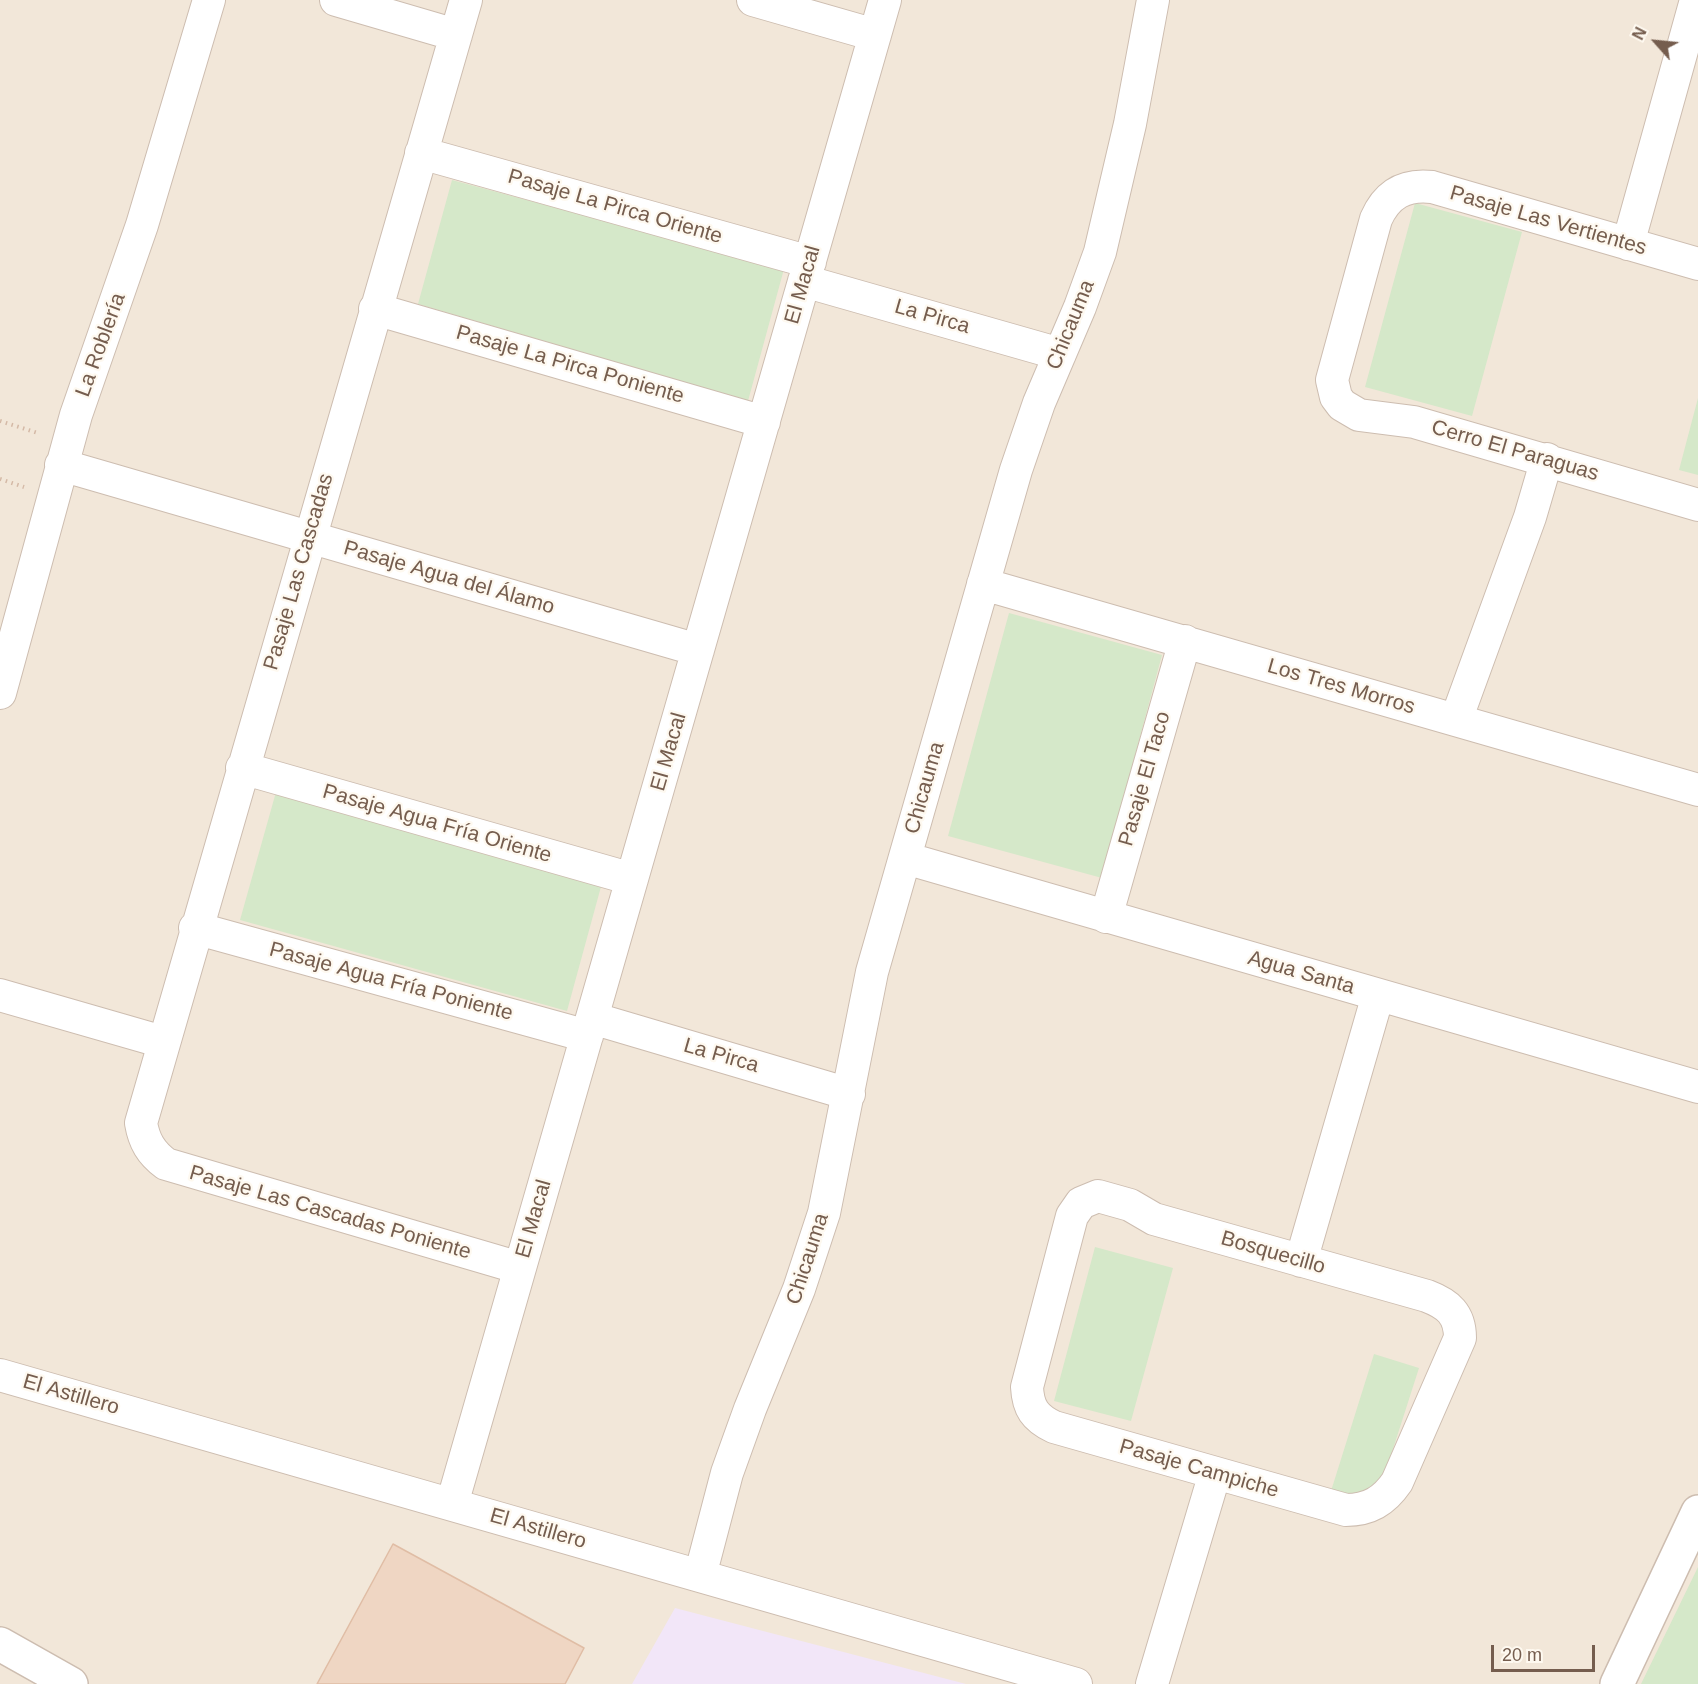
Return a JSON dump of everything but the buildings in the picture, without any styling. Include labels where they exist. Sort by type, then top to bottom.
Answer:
[{"type":"street","name":"La Roblería","points":[[0,693],[61,465],[92,366],[142,225],[209,0]]},
{"type":"street","points":[[336,0],[456,35]]},
{"type":"street","name":"Pasaje Las Cascadas","points":[[147,1145],[141,1123],[142,1111],[466,0]]},
{"type":"street","points":[[753,0],[875,35]]},
{"type":"street","name":"El Macal","points":[[452,1504],[885,0]]},
{"type":"street","name":"Chicauma","points":[[700,1576],[727,1473],[816,1242],[832,1181],[872,972],[1016,470],[1096,263],[1115,197],[1153,0]]},
{"type":"street","points":[[1628,244],[1695,1]]},
{"type":"street","name":"Pasaje La Pirca Oriente","points":[[421,153],[807,272]]},
{"type":"street","name":"Pasaje Las Vertientes","points":[[1336,397],[1332,371],[1376,219],[1388,199],[1409,187],[1432,187],[1698,264]]},
{"type":"street","name":"La Pirca","points":[[807,272],[1060,354]]},
{"type":"street","name":"Pasaje La Pirca Poniente","points":[[375,309],[764,422]]},
{"type":"street","name":"Cerro El Paraguas","points":[[1336,397],[1342,405],[1359,415],[1413,422],[1547,459],[1698,505]]},
{"type":"street","points":[[1456,720],[1530,516],[1547,459]]},
{"type":"street","name":"Pasaje Agua del Álamo","points":[[61,465],[698,650]]},
{"type":"street","name":"Los Tres Morros","points":[[983,584],[1698,789]]},
{"type":"street","name":"Pasaje El Taco","points":[[1106,916],[1185,641]]},
{"type":"street","name":"Pasaje Agua Fría Oriente","points":[[242,768],[632,879]]},
{"type":"street","name":"Agua Santa","points":[[904,858],[1698,1087]]},
{"type":"street","name":"Pasaje Agua Fría Poniente","points":[[195,928],[589,1027]]},
{"type":"street","points":[[0,995],[163,1042]]},
{"type":"street","points":[[1301,1261],[1378,995]]},
{"type":"street","name":"La Pirca","points":[[589,1027],[849,1094]]},
{"type":"street","name":"Pasaje Las Cascadas Poniente","points":[[147,1145],[155,1156],[178,1168],[520,1268]]},
{"type":"street","name":"Bosquecillo","points":[[1032,1412],[1027,1387],[1072,1216],[1081,1203],[1088,1199],[1098,1196],[1109,1197],[1154,1219],[1426,1296],[1448,1307],[1456,1316],[1460,1327],[1456,1349],[1398,1482],[1386,1497],[1370,1507]]},
{"type":"street","name":"El Astillero","points":[[0,1375],[1076,1684]]},
{"type":"street","name":"Pasaje Campiche","points":[[1032,1412],[1054,1428],[1346,1510],[1370,1507]]},
{"type":"street","points":[[1152,1684],[1215,1473]]},
{"type":"street","points":[[1617,1684],[1698,1512]]},
{"type":"street","points":[[0,1644],[71,1684]]},
{"type":"shaded area","points":[[0,0],[1698,0],[1698,1684],[0,1684]]},
{"type":"shaded area","points":[[675,1608],[966,1684],[632,1684]]},
{"type":"green space","points":[[452,180],[784,269],[748,401],[418,304]]},
{"type":"green space","points":[[1415,203],[1522,232],[1472,416],[1365,387]]},
{"type":"green space","points":[[1698,398],[1698,475],[1679,470]]},
{"type":"green space","points":[[1009,613],[1162,655],[1102,878],[948,836]]},
{"type":"green space","points":[[276,792],[602,883],[567,1011],[240,920]]},
{"type":"green space","points":[[1095,1247],[1173,1268],[1131,1421],[1054,1401]]},
{"type":"green space","points":[[1374,1354],[1419,1368],[1384,1477],[1359,1495],[1331,1491]]},
{"type":"green space","points":[[1698,1567],[1698,1684],[1641,1684]]}]
